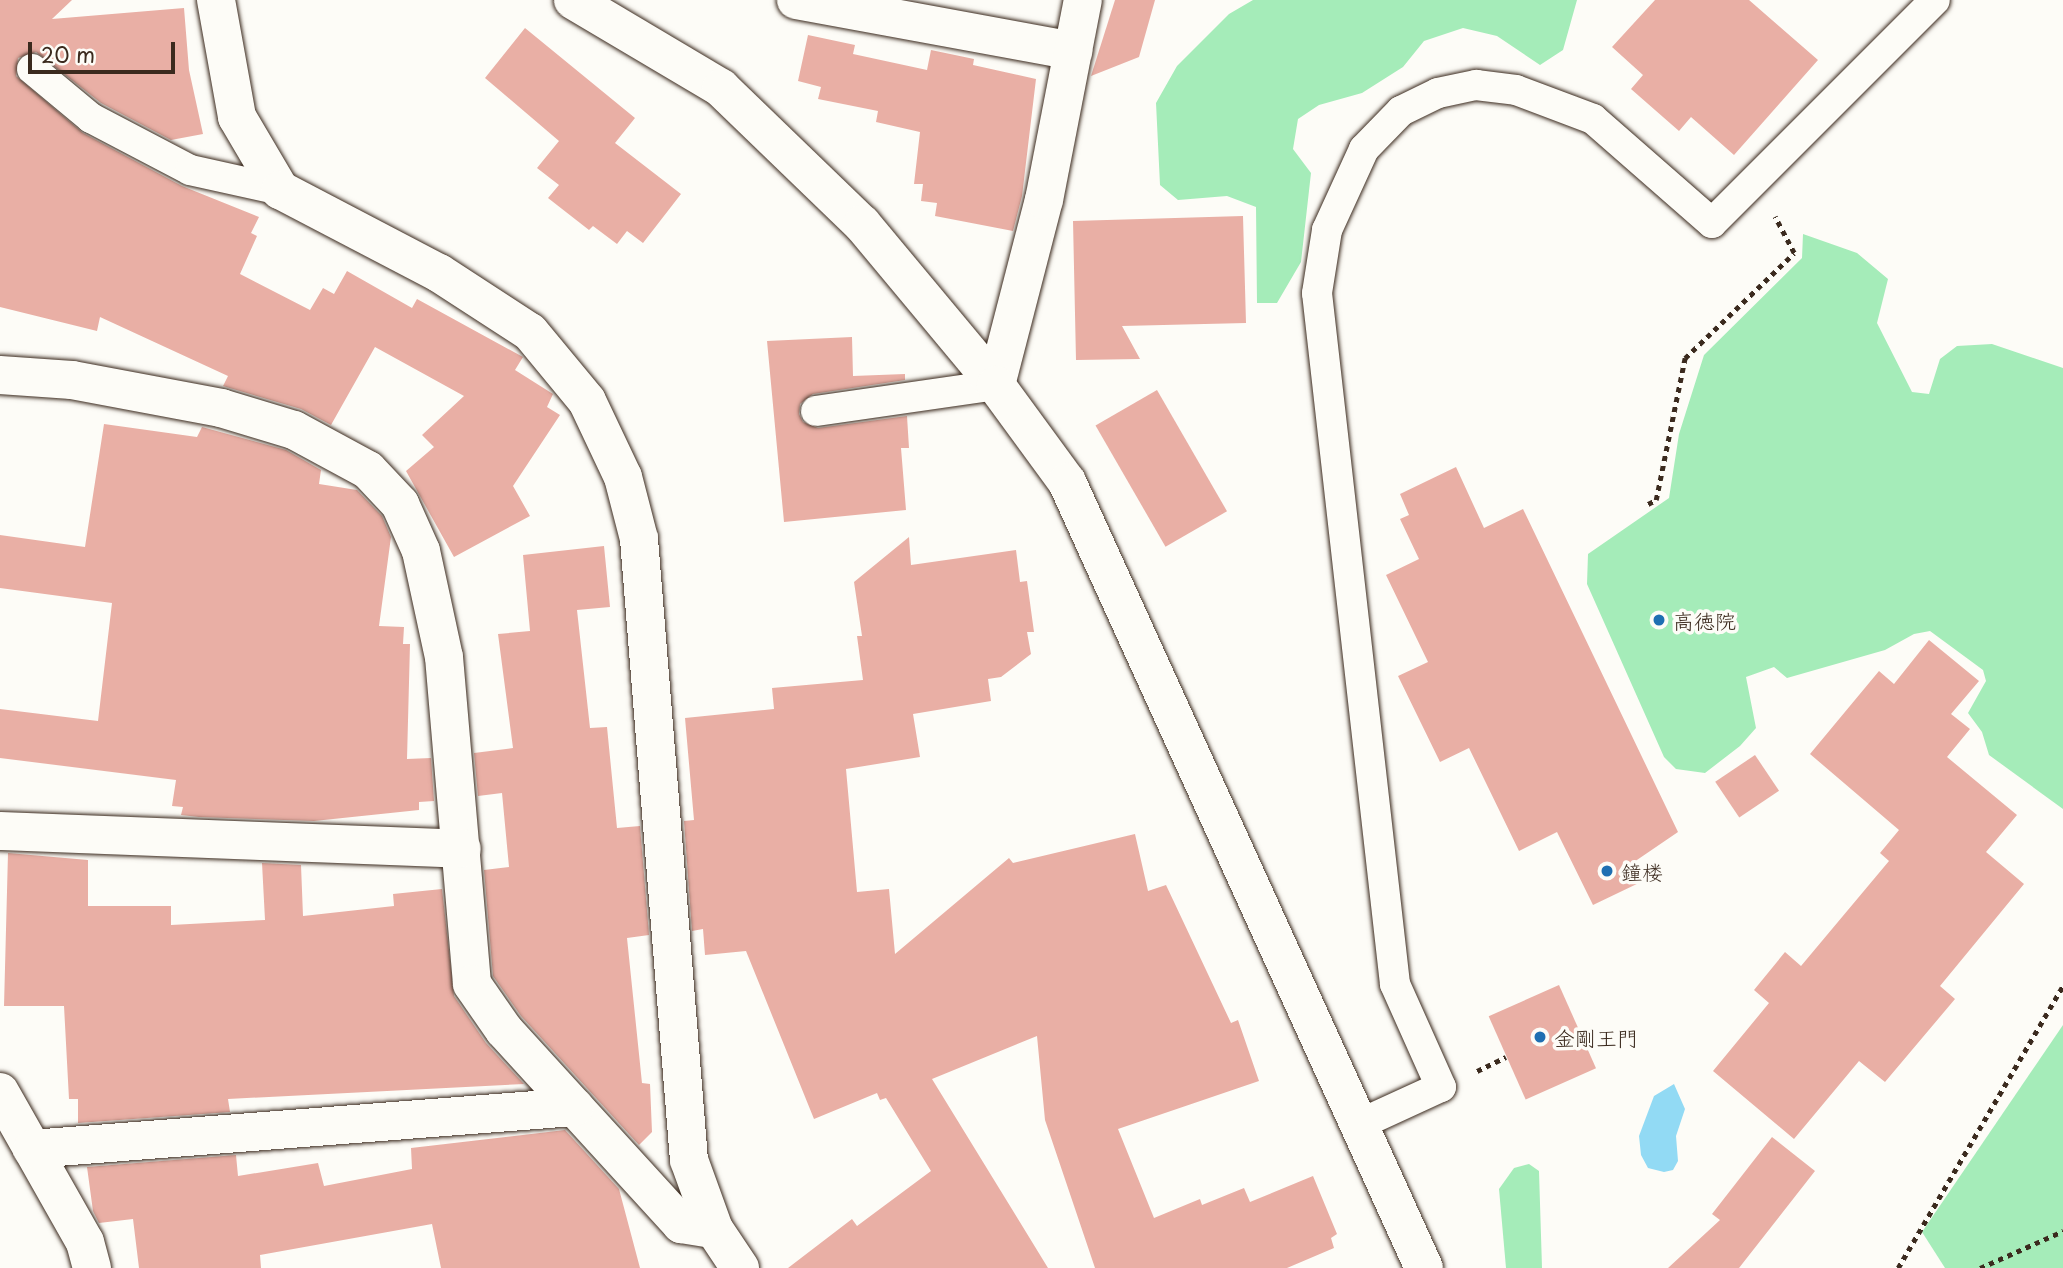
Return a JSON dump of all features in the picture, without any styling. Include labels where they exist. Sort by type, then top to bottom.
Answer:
[{"type":"street","points":[[216,0],[237,117],[280,190],[439,273],[530,332],[587,401],[623,477],[639,539],[689,1160],[714,1228],[740,1268]]},
{"type":"street","points":[[796,0],[1073,51]]},
{"type":"street","points":[[996,385],[1044,200],[1083,0]]},
{"type":"street","points":[[594,5],[721,88],[862,225],[996,385],[1067,482],[1424,1268]]},
{"type":"street","points":[[0,375],[72,380],[221,408],[294,430],[368,470],[400,504],[421,551],[443,657],[472,984],[504,1030],[681,1224],[714,1228]]},
{"type":"street","points":[[0,831],[462,849]]},
{"type":"street","points":[[0,1092],[85,1242],[92,1268]]},
{"type":"street","points":[[32,1149],[574,1107]]},
{"type":"lane","points":[[1360,1124],[1441,1087],[1395,984],[1317,293],[1327,230],[1364,149],[1401,111],[1438,93],[1476,85],[1516,90],[1593,119],[1712,223],[1936,0]]},
{"type":"lane","points":[[32,69],[91,118],[190,170],[280,190]]},
{"type":"lane","points":[[816,411],[996,385]]},
{"type":"path","points":[[1648,505],[1656,500],[1685,358],[1794,253],[1756,178]]},
{"type":"path","points":[[1898,1268],[2063,986]]},
{"type":"path","points":[[1980,1268],[2063,1231]]},
{"type":"green space","points":[[1253,0],[1577,0],[1563,50],[1540,65],[1497,36],[1463,28],[1424,41],[1403,67],[1362,93],[1319,105],[1298,119],[1293,149],[1311,173],[1301,262],[1277,303],[1257,303],[1256,207],[1227,196],[1178,200],[1160,185],[1156,103],[1177,66],[1229,14]]},
{"type":"green space","points":[[1803,234],[1857,253],[1888,279],[1877,323],[1912,392],[1929,394],[1940,359],[1957,346],[1992,344],[2063,368],[2063,809],[1989,755],[1982,732],[1968,713],[1986,681],[1983,670],[1930,631],[1914,634],[1885,650],[1787,678],[1774,667],[1746,677],[1756,728],[1740,746],[1705,773],[1676,769],[1664,757],[1587,584],[1588,554],[1669,498],[1679,434],[1704,355],[1802,258]]},
{"type":"green space","points":[[2063,1025],[2063,1268],[1945,1268],[1922,1232]]},
{"type":"green space","points":[[1529,1164],[1539,1171],[1542,1268],[1506,1268],[1499,1189],[1514,1168]]},
{"type":"water","points":[[1674,1084],[1685,1109],[1676,1136],[1678,1161],[1673,1170],[1664,1172],[1648,1168],[1641,1155],[1639,1136],[1654,1096]]},
{"type":"building","points":[[0,0],[72,0],[52,19],[184,8],[189,70],[203,134],[171,140],[101,103],[36,52],[18,58],[16,76],[83,133],[182,186],[259,217],[251,233],[257,236],[240,274],[310,310],[323,288],[334,294],[347,271],[412,308],[417,299],[523,357],[515,370],[553,394],[547,407],[560,415],[513,486],[530,516],[454,557],[406,471],[434,447],[422,435],[464,396],[375,347],[331,425],[301,409],[223,386],[228,376],[100,317],[97,331],[0,307]]},
{"type":"building","points":[[1115,0],[1155,0],[1139,57],[1091,76]]},
{"type":"building","points":[[1655,0],[1749,0],[1818,60],[1734,155],[1691,117],[1679,131],[1631,89],[1643,75],[1612,47]]},
{"type":"building","points":[[525,28],[635,118],[615,143],[681,194],[643,243],[627,231],[617,244],[593,226],[589,230],[548,198],[559,185],[537,168],[559,141],[485,78]]},
{"type":"building","points":[[808,35],[855,45],[853,54],[927,70],[931,50],[974,59],[973,65],[1036,79],[1022,196],[1013,231],[935,216],[937,203],[921,201],[923,184],[914,184],[920,132],[876,122],[878,111],[818,99],[821,87],[798,81]]},
{"type":"building","points":[[1243,216],[1246,323],[1122,326],[1140,359],[1076,360],[1073,221]]},
{"type":"building","points":[[852,337],[853,376],[905,374],[905,380],[813,394],[800,404],[799,414],[803,422],[818,428],[907,416],[909,448],[901,448],[906,510],[784,522],[767,341]]},
{"type":"building","points":[[1157,390],[1227,511],[1166,547],[1096,426]]},
{"type":"building","points":[[104,424],[197,437],[202,427],[286,450],[321,470],[319,484],[357,490],[382,516],[391,537],[379,626],[404,627],[403,644],[410,644],[407,759],[431,758],[434,801],[419,802],[419,810],[314,821],[199,817],[181,815],[183,807],[172,806],[176,780],[0,758],[0,709],[98,721],[112,603],[0,588],[0,535],[85,547]]},
{"type":"building","points":[[1456,467],[1484,528],[1523,509],[1678,832],[1634,862],[1643,881],[1593,905],[1557,832],[1519,851],[1469,748],[1440,762],[1398,676],[1428,662],[1386,575],[1419,559],[1400,519],[1409,515],[1400,494]]},
{"type":"building","points":[[909,537],[911,565],[1016,550],[1020,582],[1027,581],[1034,632],[1027,632],[1031,654],[1001,677],[988,679],[991,701],[913,714],[920,757],[846,769],[857,892],[889,889],[895,954],[1009,858],[1013,863],[1135,834],[1148,891],[1166,885],[1231,1023],[1238,1020],[1259,1081],[1118,1129],[1154,1218],[1200,1199],[1202,1205],[1244,1188],[1250,1202],[1313,1176],[1337,1234],[1331,1238],[1334,1248],[1287,1268],[1095,1268],[1045,1120],[1037,1036],[932,1079],[1048,1268],[788,1268],[852,1219],[857,1226],[931,1171],[886,1098],[880,1100],[877,1093],[814,1119],[746,951],[705,955],[703,929],[692,931],[684,821],[694,820],[685,718],[774,709],[772,688],[863,680],[857,636],[862,636],[854,582]]},
{"type":"building","points":[[604,546],[610,607],[577,610],[590,728],[607,727],[617,828],[640,826],[649,935],[627,938],[642,1083],[650,1084],[652,1132],[639,1145],[521,1016],[493,976],[484,870],[509,867],[502,793],[478,796],[474,753],[513,748],[498,634],[530,631],[523,555]]},
{"type":"building","points":[[1929,640],[1979,681],[1951,714],[1970,729],[1947,757],[2017,815],[1986,852],[2024,884],[1940,986],[1955,999],[1885,1082],[1859,1061],[1794,1139],[1713,1071],[1769,1003],[1754,990],[1785,952],[1801,966],[1889,861],[1880,853],[1899,830],[1810,754],[1879,671],[1894,684]]},
{"type":"building","points":[[1755,755],[1779,791],[1739,817],[1715,782]]},
{"type":"building","points":[[8,853],[88,860],[88,906],[171,906],[171,925],[265,920],[262,863],[301,865],[303,916],[394,906],[393,894],[442,889],[454,996],[486,1043],[524,1084],[228,1099],[230,1112],[78,1123],[78,1099],[69,1099],[64,1006],[4,1006]]},
{"type":"building","name":"金剛王門","points":[[1559,985],[1596,1068],[1526,1099],[1489,1016]]},
{"type":"building","points":[[565,1130],[619,1189],[640,1268],[441,1268],[432,1224],[260,1255],[261,1268],[139,1268],[133,1219],[99,1223],[93,1211],[87,1167],[236,1155],[238,1176],[318,1163],[324,1186],[412,1169],[411,1148]]},
{"type":"building","points":[[1772,1137],[1815,1171],[1739,1268],[1668,1268],[1720,1220],[1712,1214]]},
{"type":"place","name":"高徳院","points":[[1659,620]]},
{"type":"place","name":"鐘楼","points":[[1607,871]]},
{"type":"place","name":"金剛王門","points":[[1540,1037]]}]
